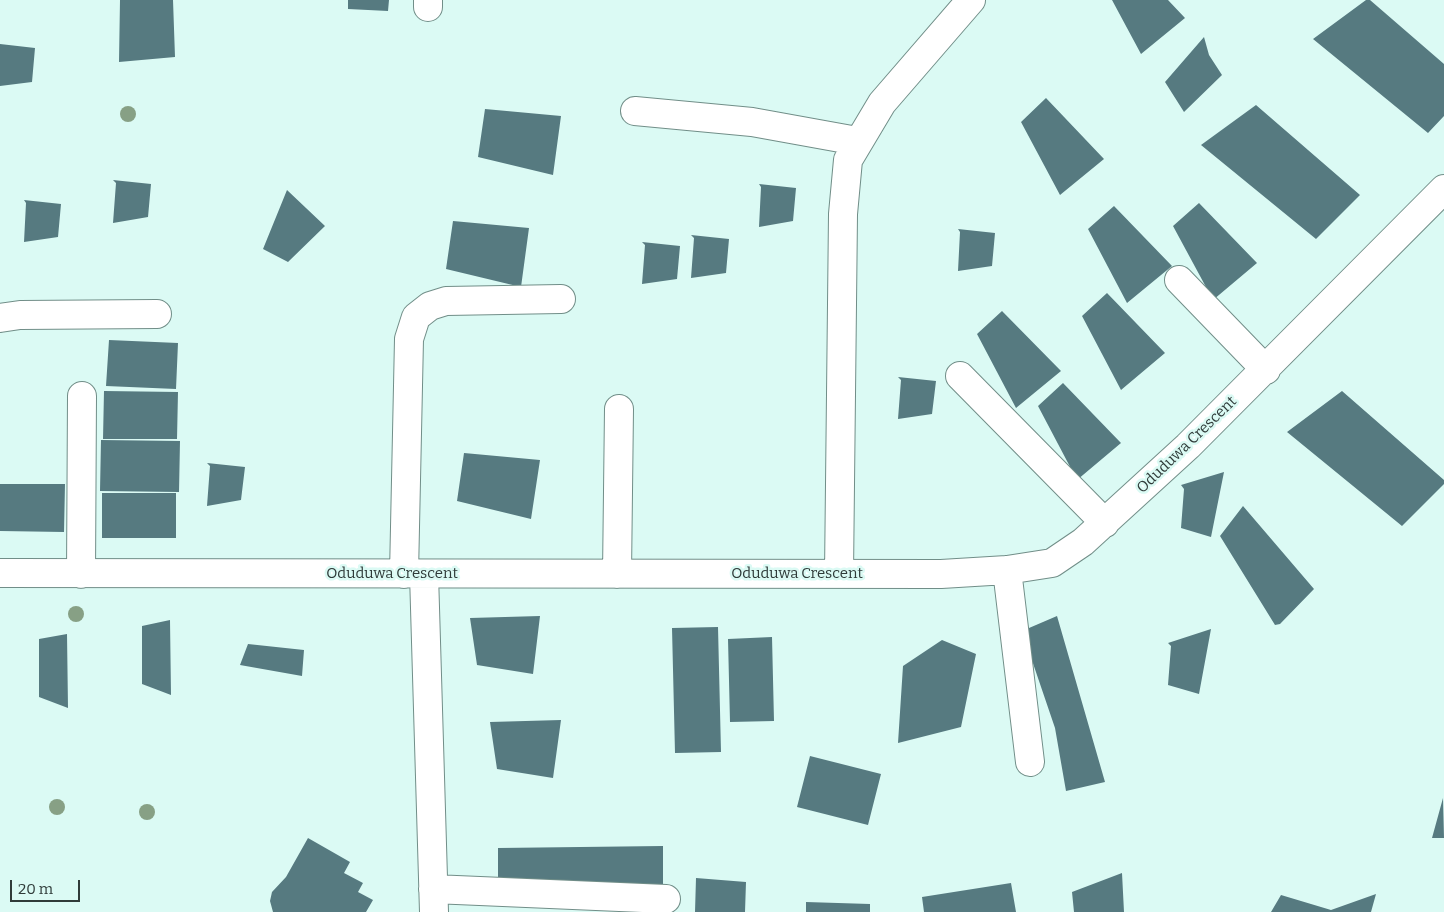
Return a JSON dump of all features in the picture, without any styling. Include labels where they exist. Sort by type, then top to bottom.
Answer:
[{"type":"street","points":[[839,574],[844,214],[848,160],[882,103],[971,0]]},
{"type":"street","points":[[635,110],[752,122],[857,142]]},
{"type":"street","name":"Oduduwa Crescent","points":[[0,573],[941,574],[1007,570],[1052,563],[1105,524],[1266,370],[1444,189]]},
{"type":"street","points":[[1179,280],[1266,370]]},
{"type":"street","points":[[561,299],[446,300],[430,306],[416,317],[409,339],[414,574],[434,900],[598,904],[666,899]]},
{"type":"street","points":[[0,318],[20,315],[158,314]]},
{"type":"street","points":[[960,376],[1105,524]]},
{"type":"street","points":[[81,574],[82,396]]},
{"type":"street","points":[[617,574],[619,409]]},
{"type":"street","points":[[1007,570],[1030,762]]},
{"type":"building","points":[[120,0],[173,0],[175,57],[119,62]]},
{"type":"building","points":[[348,0],[389,0],[388,11],[348,9]]},
{"type":"building","points":[[1112,0],[1168,0],[1185,18],[1141,54]]},
{"type":"building","points":[[1366,0],[1370,0],[1444,64],[1444,116],[1428,133],[1313,39]]},
{"type":"building","points":[[1204,37],[1209,55],[1222,75],[1184,112],[1165,82]]},
{"type":"building","points":[[0,44],[35,48],[32,82],[0,86]]},
{"type":"building","points":[[1046,98],[1104,159],[1060,195],[1021,122]]},
{"type":"building","points":[[1256,105],[1360,195],[1316,239],[1201,145]]},
{"type":"building","points":[[485,109],[561,116],[553,175],[478,157]]},
{"type":"building","points":[[113,180],[151,184],[148,217],[113,223],[116,183]]},
{"type":"building","points":[[759,184],[796,188],[793,221],[759,227],[761,187]]},
{"type":"building","points":[[287,190],[325,226],[288,262],[263,249]]},
{"type":"building","points":[[24,200],[61,204],[58,237],[24,242],[26,203]]},
{"type":"building","points":[[1199,203],[1257,263],[1213,300],[1173,226]]},
{"type":"building","points":[[1114,206],[1172,266],[1127,303],[1088,229]]},
{"type":"building","points":[[453,221],[529,228],[521,287],[446,269]]},
{"type":"building","points":[[958,229],[995,233],[992,266],[958,271],[960,232]]},
{"type":"building","points":[[691,235],[729,239],[726,273],[691,278],[694,238]]},
{"type":"building","points":[[642,242],[680,246],[677,279],[642,284],[645,245]]},
{"type":"building","points":[[1107,293],[1165,353],[1121,390],[1082,316]]},
{"type":"building","points":[[1002,311],[1061,371],[1016,408],[977,334]]},
{"type":"building","points":[[109,340],[178,343],[176,389],[106,386]]},
{"type":"building","points":[[898,377],[936,381],[932,414],[898,419],[901,380]]},
{"type":"building","points":[[1063,383],[1121,443],[1077,480],[1038,406]]},
{"type":"building","points":[[104,391],[178,392],[177,439],[103,439]]},
{"type":"building","points":[[1342,391],[1444,480],[1444,484],[1402,526],[1287,432]]},
{"type":"building","points":[[101,440],[180,441],[179,492],[100,491]]},
{"type":"building","points":[[464,453],[540,460],[531,519],[457,501]]},
{"type":"building","points":[[207,463],[245,467],[241,500],[207,506],[210,466]]},
{"type":"building","points":[[1224,472],[1211,537],[1181,528],[1184,489],[1181,485]]},
{"type":"building","points":[[0,484],[65,484],[64,532],[0,531]]},
{"type":"building","points":[[102,493],[176,493],[176,538],[102,538]]},
{"type":"building","points":[[1243,506],[1314,589],[1280,624],[1275,625],[1220,536]]},
{"type":"building","points":[[540,616],[533,674],[477,665],[470,618]]},
{"type":"building","points":[[1057,616],[1105,782],[1066,791],[1055,728],[1022,631]]},
{"type":"building","points":[[170,620],[171,695],[142,684],[142,626]]},
{"type":"building","points":[[718,627],[721,752],[675,753],[672,628]]},
{"type":"building","points":[[1211,629],[1199,694],[1168,685],[1171,646],[1168,643]]},
{"type":"building","points":[[67,634],[68,708],[39,697],[39,639]]},
{"type":"building","points":[[772,637],[774,721],[730,722],[728,639]]},
{"type":"building","points":[[942,640],[976,654],[961,727],[898,743],[903,666]]},
{"type":"building","points":[[248,644],[304,650],[302,676],[240,665]]},
{"type":"building","points":[[561,720],[553,778],[497,769],[490,722]]},
{"type":"building","points":[[810,756],[881,774],[868,825],[797,807]]},
{"type":"building","points":[[1443,798],[1444,838],[1432,838]]},
{"type":"building","points":[[308,838],[350,862],[344,873],[363,883],[358,892],[373,900],[366,912],[273,912],[270,901],[272,892],[286,877]]},
{"type":"building","points":[[663,846],[663,889],[498,891],[498,848]]},
{"type":"building","points":[[1122,873],[1124,912],[1074,912],[1072,892]]},
{"type":"building","points":[[696,878],[746,882],[745,912],[695,912]]},
{"type":"building","points":[[1011,883],[1016,912],[924,912],[922,897]]},
{"type":"building","points":[[1376,894],[1371,912],[1271,912],[1281,895],[1331,910]]},
{"type":"building","points":[[806,902],[870,904],[870,912],[806,912]]}]
